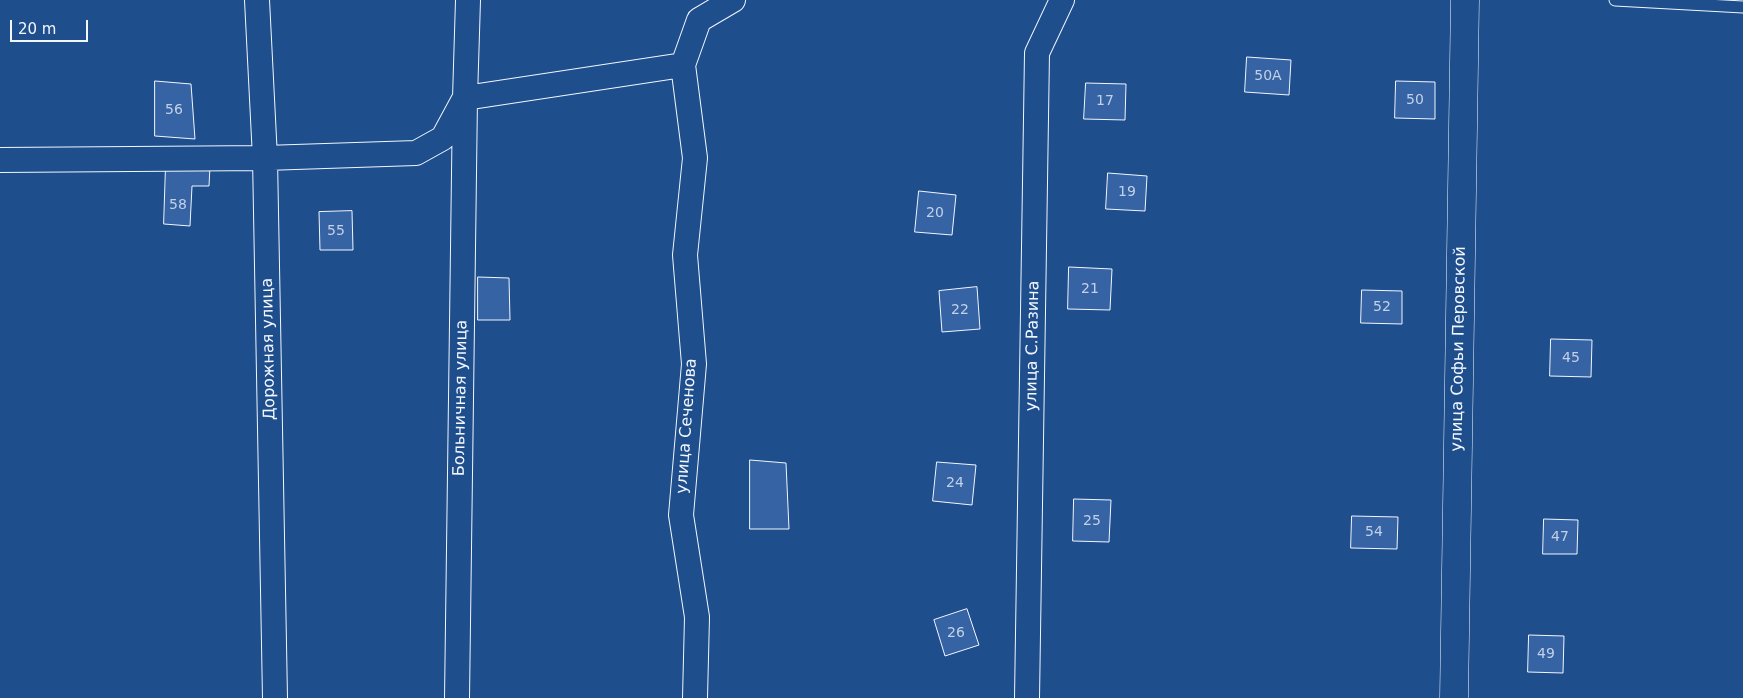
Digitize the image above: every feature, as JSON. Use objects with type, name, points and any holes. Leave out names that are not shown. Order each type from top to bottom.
[{"type":"main road","name":"улица Софьи Перовской","points":[[1454,698],[1465,0]]},
{"type":"street","name":"Дорожная улица","points":[[257,0],[265,158],[275,698]]},
{"type":"street","name":"Больничная улица","points":[[457,698],[468,0]]},
{"type":"street","points":[[0,160],[265,158],[416,153],[443,138],[465,98],[683,65],[699,20],[733,0]]},
{"type":"street","name":"улица С.Разина","points":[[1027,698],[1038,53],[1062,0]]},
{"type":"street","name":"улица Сеченова","points":[[683,65],[695,158],[685,255],[694,364],[681,515],[698,617],[695,698]]},
{"type":"lane","points":[[1615,0],[1743,7]]},
{"type":"building","points":[[1247,57],[1291,60],[1289,95],[1245,92]]},
{"type":"building","points":[[155,81],[191,84],[195,139],[155,136]]},
{"type":"building","points":[[1396,81],[1435,82],[1435,119],[1395,118]]},
{"type":"building","points":[[1086,83],[1126,84],[1125,120],[1084,119]]},
{"type":"building","points":[[166,164],[210,166],[209,186],[192,186],[190,226],[164,224]]},
{"type":"building","points":[[1108,173],[1147,176],[1145,211],[1106,209]]},
{"type":"building","points":[[919,191],[956,195],[952,235],[915,232]]},
{"type":"building","points":[[352,211],[353,250],[320,250],[319,212]]},
{"type":"building","points":[[1069,267],[1112,269],[1110,310],[1068,309]]},
{"type":"building","points":[[478,277],[509,278],[510,320],[478,320]]},
{"type":"building","points":[[977,287],[980,329],[942,332],[939,291]]},
{"type":"building","points":[[1362,290],[1402,291],[1402,324],[1361,323]]},
{"type":"building","points":[[1551,339],[1592,340],[1591,377],[1550,376]]},
{"type":"building","points":[[750,460],[786,463],[789,529],[750,529]]},
{"type":"building","points":[[937,462],[976,465],[972,505],[933,501]]},
{"type":"building","points":[[1074,499],[1111,500],[1109,542],[1073,541]]},
{"type":"building","points":[[1352,516],[1398,517],[1397,549],[1351,548]]},
{"type":"building","points":[[1544,519],[1578,520],[1577,554],[1543,554]]},
{"type":"building","points":[[967,609],[979,645],[945,656],[934,620]]},
{"type":"building","points":[[1529,635],[1564,636],[1563,673],[1528,672]]}]
